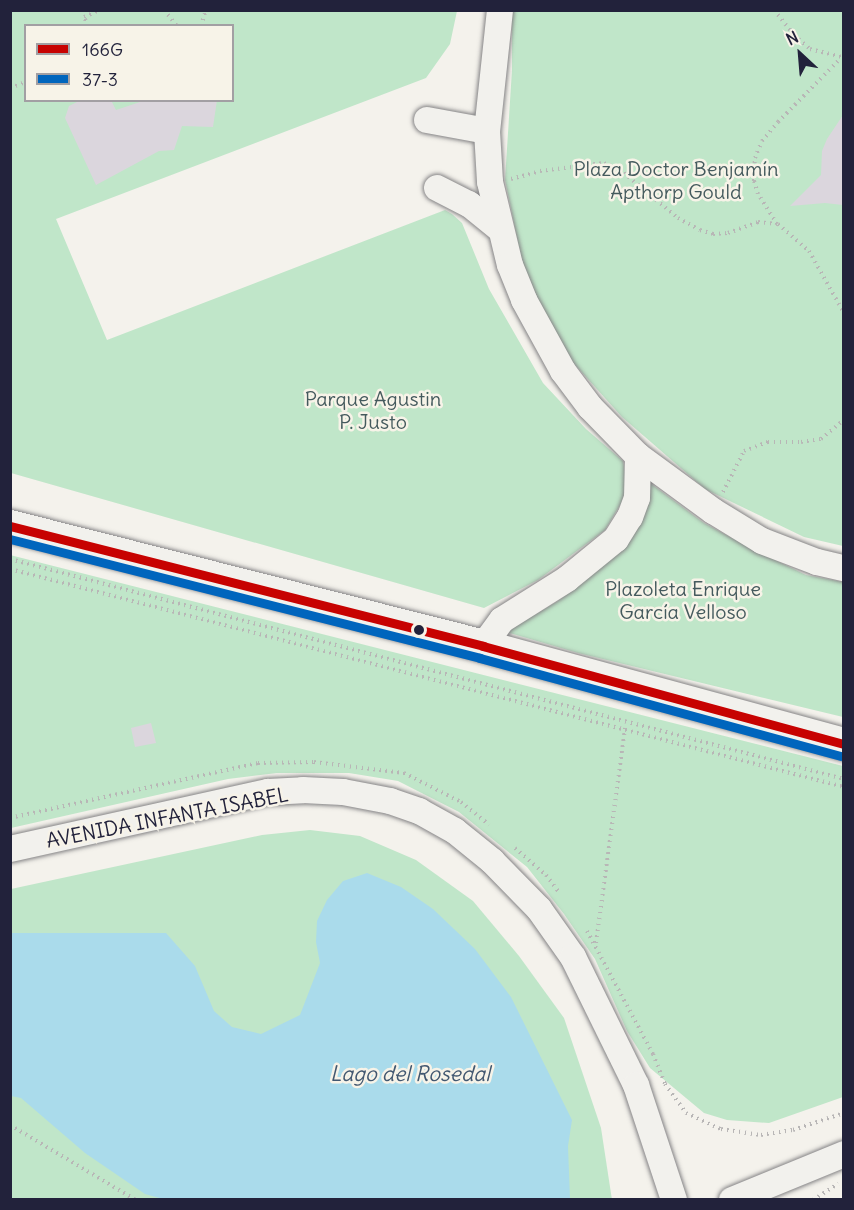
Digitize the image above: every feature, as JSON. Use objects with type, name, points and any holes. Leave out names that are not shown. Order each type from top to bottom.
[{"type":"main road","points":[[10,526],[483,646],[842,744]]},
{"type":"street","points":[[500,10],[487,131],[486,158],[490,182],[500,228],[524,300],[563,371],[590,407],[638,456],[713,511],[762,542],[817,562],[843,568]]},
{"type":"street","points":[[427,120],[487,131]]},
{"type":"street","points":[[437,188],[469,204],[500,228]]},
{"type":"street","points":[[483,646],[502,620],[567,579],[616,539],[630,517],[637,498],[638,456]]},
{"type":"street","name":"AVENIDA INFANTA ISABEL","points":[[10,849],[268,792],[303,790],[343,792],[390,801],[419,811],[456,831],[492,861],[539,909],[573,957],[636,1085],[674,1200]]},
{"type":"street","points":[[732,1200],[843,1154]]},
{"type":"path","points":[[87,24],[84,17],[100,10]]},
{"type":"path","points":[[164,10],[175,24]]},
{"type":"path","points":[[774,10],[794,35],[810,49],[842,58],[762,141],[755,158],[756,187],[766,210],[778,224],[809,250],[843,313]]},
{"type":"path","points":[[490,182],[540,171],[604,163],[619,169],[678,218],[700,230],[713,234],[728,233],[758,222],[778,224]]},
{"type":"path","points":[[713,511],[744,451],[768,442],[822,439],[843,420]]},
{"type":"path","points":[[10,559],[843,779]]},
{"type":"path","points":[[10,569],[625,728],[843,787]]},
{"type":"path","points":[[596,944],[627,722]]},
{"type":"path","points":[[632,1014],[665,1084],[686,1113],[721,1129],[761,1135],[793,1130],[843,1113]]},
{"type":"path","points":[[10,1125],[136,1200]]},
{"type":"path","points":[[813,1200],[843,1180]]},
{"type":"green space","name":"Parque Agustin P. Justo","points":[[10,11],[457,11],[450,44],[426,78],[56,219],[107,340],[445,210],[462,223],[489,289],[543,383],[586,429],[623,461],[626,478],[623,500],[605,530],[538,580],[484,608],[11,473]]},
{"type":"green space","name":"Plaza Doctor Benjamín Apthorp Gould","points":[[512,11],[843,11],[843,546],[804,537],[705,489],[622,417],[569,358],[544,316],[524,271],[505,180],[512,70]]},
{"type":"green space","name":"Plazoleta Enrique García Velloso","points":[[650,483],[704,523],[752,549],[806,575],[843,582],[843,717],[578,653],[506,632],[558,601],[623,550],[644,516]]},
{"type":"green space","points":[[10,555],[843,766],[843,1097],[769,1123],[727,1120],[704,1113],[650,1068],[627,1031],[595,959],[564,914],[527,867],[459,812],[398,781],[349,773],[277,773],[228,779],[11,828]]},
{"type":"green space","name":"Lago del Rosedal","points":[[310,830],[360,836],[416,860],[473,901],[519,956],[564,1018],[601,1128],[612,1200],[11,1200],[11,889],[262,835]]},
{"type":"water","name":"Lago del Rosedal","points":[[367,873],[401,887],[433,909],[475,949],[511,997],[572,1120],[568,1146],[570,1199],[163,1199],[145,1194],[85,1153],[21,1098],[11,1096],[11,933],[166,933],[195,966],[214,1011],[232,1027],[261,1034],[300,1015],[320,963],[316,942],[317,921],[327,900],[343,881]]},
{"type":"building","points":[[77,102],[112,102],[116,110],[140,102],[217,102],[213,127],[182,126],[174,150],[159,151],[96,185],[65,118],[69,106]]},
{"type":"building","points":[[843,115],[843,205],[825,203],[790,206],[821,175],[822,151]]},
{"type":"building","points":[[151,723],[156,743],[135,747],[131,728]]},
{"type":"transit line","name":"166G","points":[[10,526],[483,646],[844,744]]},
{"type":"transit line","name":"37-3","points":[[10,539],[480,658],[841,756]]}]
